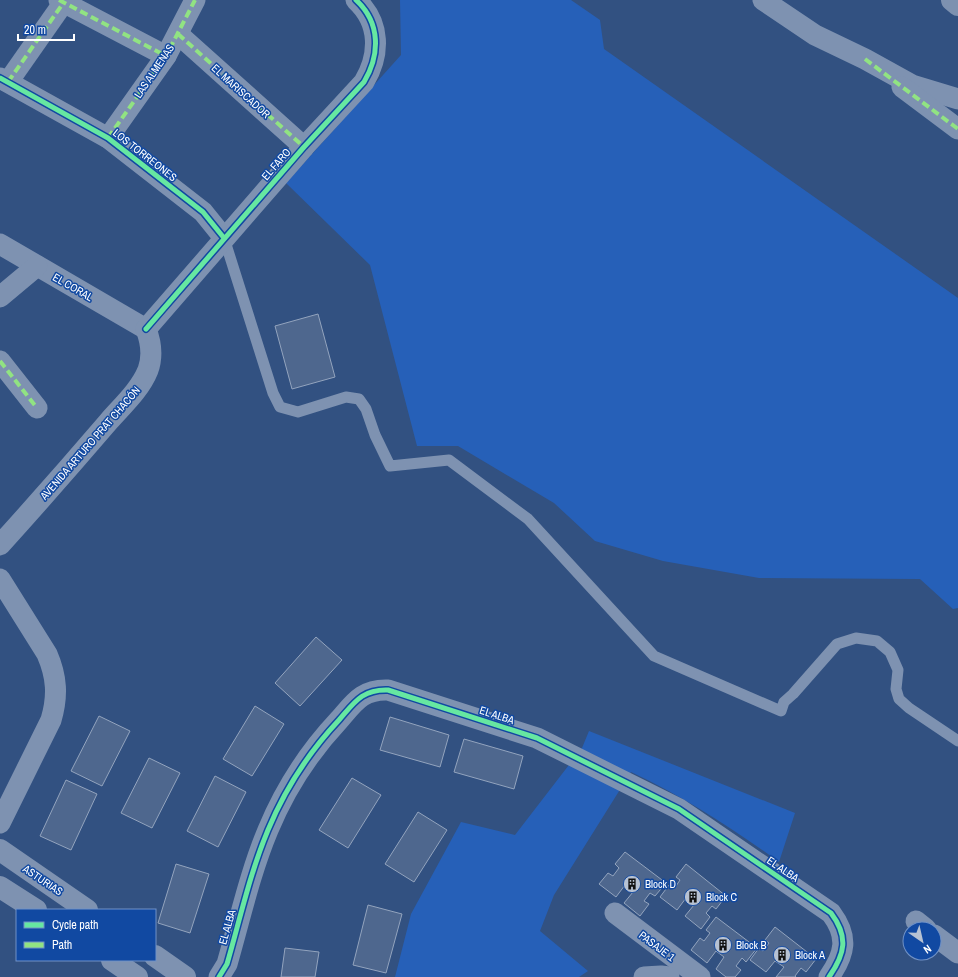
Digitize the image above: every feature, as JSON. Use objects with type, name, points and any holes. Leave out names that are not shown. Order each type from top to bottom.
[{"type":"main road","points":[[952,0],[958,5]]},
{"type":"street","name":"LAS ALMENAS","points":[[108,138],[166,56],[195,0]]},
{"type":"street","name":"EL FARO","points":[[146,329],[304,147],[364,82],[370,72],[374,60],[376,48],[375,36],[367,13],[356,0]]},
{"type":"street","points":[[763,0],[815,35],[865,59],[912,85],[958,99]]},
{"type":"street","points":[[4,80],[62,1],[166,56]]},
{"type":"street","name":"EL MARISCADOR","points":[[178,34],[304,147]]},
{"type":"street","points":[[865,59],[958,129]]},
{"type":"street","name":"LOS TORREONES","points":[[4,80],[108,138],[203,212],[224,238]]},
{"type":"street","name":"EL CORAL","points":[[0,244],[146,329]]},
{"type":"street","points":[[0,297],[37,266]]},
{"type":"street","name":"AVENIDA ARTURO PRAT CHACÓN","points":[[0,545],[90,444],[139,386],[148,369],[150,360],[151,349],[146,329]]},
{"type":"street","points":[[0,361],[37,408]]},
{"type":"street","points":[[0,579],[47,654],[53,666],[56,680],[55,706],[51,720],[0,823]]},
{"type":"street","name":"EL ALBA","points":[[219,977],[227,964],[257,859],[268,829],[282,800],[298,773],[331,728],[361,696],[378,690],[388,690],[537,738],[679,809],[831,913],[841,930],[843,948],[838,963],[829,977]]},
{"type":"street","name":"ASTURIAS","points":[[0,850],[86,909]]},
{"type":"street","points":[[0,887],[34,909]]},
{"type":"street","name":"PASAJE 1","points":[[615,913],[700,977]]},
{"type":"street","points":[[942,941],[958,953]]},
{"type":"street","points":[[156,957],[185,977]]},
{"type":"street","points":[[113,961],[137,977]]},
{"type":"street","points":[[644,977],[669,977]]},
{"type":"lane","points":[[224,238],[273,393],[280,407],[298,412],[346,397],[359,399],[366,409],[375,435],[390,466],[448,460],[528,519],[654,656],[781,711],[784,702],[794,694],[836,644],[856,638],[877,641],[890,652],[898,670],[896,689],[899,699],[909,708],[958,741]]},
{"type":"shaded area","points":[[400,0],[571,0],[600,20],[604,49],[958,298],[958,608],[953,609],[920,579],[759,578],[663,561],[595,541],[554,503],[458,446],[417,446],[370,265],[286,183],[401,55]]},
{"type":"shaded area","points":[[589,731],[795,813],[779,862],[744,837],[707,814],[670,792],[631,772],[554,895],[540,931],[588,971],[579,977],[395,977],[411,914],[461,822],[515,835],[582,748]]},
{"type":"building","points":[[318,314],[335,377],[292,389],[275,326]]},
{"type":"building","points":[[316,637],[342,660],[300,706],[275,683]]},
{"type":"building","points":[[255,706],[284,724],[252,776],[223,759]]},
{"type":"building","points":[[99,716],[130,731],[102,786],[71,771]]},
{"type":"building","points":[[390,717],[449,735],[440,767],[380,750]]},
{"type":"building","points":[[464,739],[523,756],[514,789],[454,772]]},
{"type":"building","points":[[149,758],[180,773],[152,828],[121,813]]},
{"type":"building","points":[[215,776],[246,792],[218,847],[187,831]]},
{"type":"building","points":[[352,778],[381,795],[348,848],[319,830]]},
{"type":"building","points":[[66,780],[97,794],[71,850],[40,836]]},
{"type":"building","points":[[418,812],[447,830],[414,882],[385,864]]},
{"type":"building","name":"Block D","points":[[625,852],[666,883],[655,896],[650,893],[644,901],[649,904],[640,916],[624,903],[633,892],[625,885],[616,897],[599,884],[608,873],[613,876],[619,868],[615,864]]},
{"type":"building","points":[[176,864],[209,874],[190,933],[158,923]]},
{"type":"building","name":"Block C","points":[[686,864],[726,896],[716,909],[712,906],[706,913],[710,917],[701,929],[685,916],[694,905],[686,898],[677,910],[660,897],[669,885],[674,889],[680,880],[676,877]]},
{"type":"building","points":[[368,905],[402,914],[386,973],[353,965]]},
{"type":"building","name":"Block B","points":[[716,917],[757,948],[746,962],[742,958],[736,966],[741,970],[735,977],[726,977],[716,969],[724,957],[716,951],[707,963],[691,950],[700,938],[704,941],[710,933],[706,930]]},
{"type":"building","name":"Block A","points":[[775,927],[816,959],[806,972],[801,968],[795,976],[796,977],[776,977],[784,967],[775,961],[766,972],[750,960],[759,948],[763,951],[769,943],[765,940]]},
{"type":"building","points":[[285,948],[319,952],[315,977],[281,977]]},
{"type":"marked path","points":[[59,0],[166,56]]},
{"type":"marked path","points":[[108,138],[166,56],[195,0]]},
{"type":"marked path","points":[[8,82],[64,2]]},
{"type":"marked path","points":[[178,34],[304,147]]},
{"type":"marked path","points":[[865,59],[958,129]]},
{"type":"marked path","points":[[0,361],[37,408]]},
{"type":"cycle path","points":[[146,329],[304,147],[364,82],[373,61],[375,50],[374,29],[364,9],[356,0]]},
{"type":"cycle path","points":[[0,78],[108,138],[203,212],[224,238]]},
{"type":"cycle path","points":[[219,977],[227,964],[262,846],[282,800],[308,758],[328,732],[359,698],[379,690],[388,690],[537,738],[679,809],[831,913],[841,930],[843,945],[839,961],[829,977]]},
{"type":"place","name":"Block D","points":[[632,884]]},
{"type":"place","name":"Block C","points":[[693,897]]},
{"type":"place","name":"Block B","points":[[723,945]]},
{"type":"place","name":"Block A","points":[[782,955]]}]
